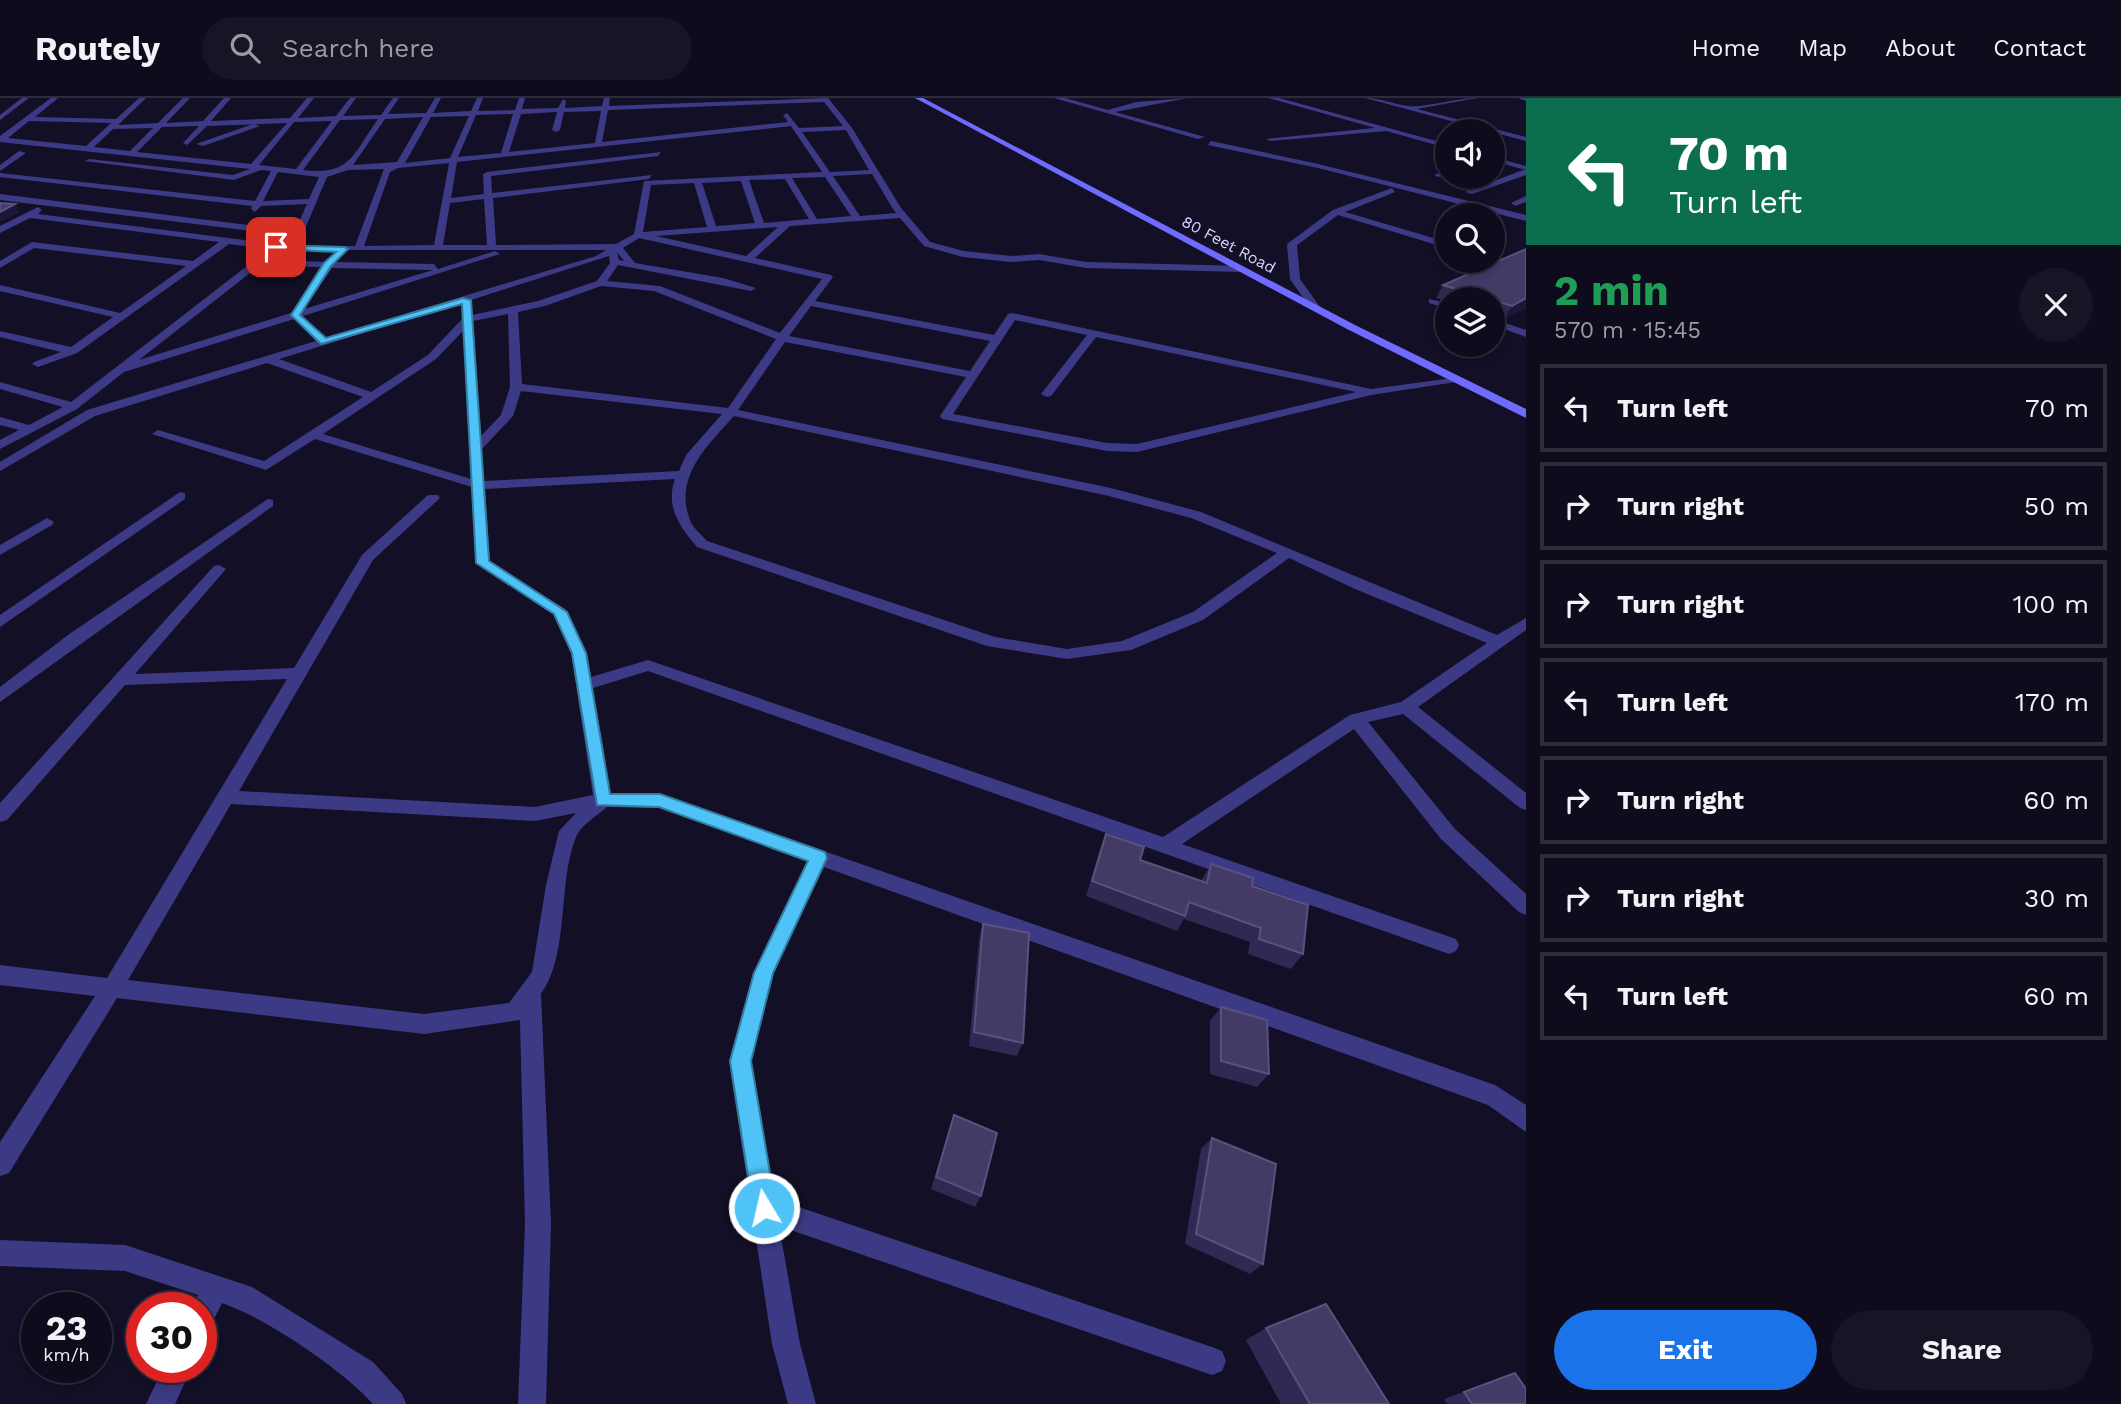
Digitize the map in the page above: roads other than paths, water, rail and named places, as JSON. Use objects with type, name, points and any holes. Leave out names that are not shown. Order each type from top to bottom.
[{"type":"main road","name":"80 Feet Road","points":[[918,98],[1315,307],[1526,414]]},
{"type":"street","points":[[0,118],[26,98]]},
{"type":"street","points":[[0,139],[55,98]]},
{"type":"street","points":[[87,149],[143,98]]},
{"type":"street","points":[[132,153],[187,98]]},
{"type":"street","points":[[187,142],[228,98]]},
{"type":"street","points":[[75,159],[234,178],[257,167],[311,98]]},
{"type":"street","points":[[298,172],[354,98]]},
{"type":"street","points":[[347,168],[396,98]]},
{"type":"street","points":[[358,249],[386,171],[400,164],[438,98]]},
{"type":"street","points":[[438,249],[453,160],[480,98]]},
{"type":"street","points":[[504,155],[522,98]]},
{"type":"street","points":[[556,130],[564,98]]},
{"type":"street","points":[[598,145],[607,98]]},
{"type":"street","points":[[645,107],[646,98]]},
{"type":"street","points":[[1057,98],[1201,137]]},
{"type":"street","points":[[1109,111],[1136,104],[1185,98]]},
{"type":"street","points":[[1271,98],[1435,143]]},
{"type":"street","points":[[1368,98],[1526,139]]},
{"type":"street","points":[[1406,108],[1474,98]]},
{"type":"street","points":[[775,99],[856,218]]},
{"type":"street","points":[[111,127],[645,107],[680,101],[825,99],[848,128],[873,172],[903,215],[927,244],[963,254],[1011,258],[1039,257],[1086,265],[1242,269]]},
{"type":"street","points":[[729,100],[735,112]]},
{"type":"street","points":[[27,120],[118,121]]},
{"type":"street","points":[[740,120],[744,129]]},
{"type":"street","points":[[200,144],[269,121]]},
{"type":"street","points":[[0,139],[324,175],[347,168],[395,166],[744,129],[848,128]]},
{"type":"street","points":[[1270,139],[1384,129]]},
{"type":"street","points":[[221,148],[229,136]]},
{"type":"street","points":[[638,235],[648,180],[664,138]]},
{"type":"street","points":[[1211,143],[1318,166],[1526,218]]},
{"type":"street","points":[[562,149],[573,167]]},
{"type":"street","points":[[11,152],[35,155]]},
{"type":"street","points":[[0,169],[22,153]]},
{"type":"street","points":[[492,248],[487,174],[573,167],[658,154]]},
{"type":"street","points":[[203,161],[212,155]]},
{"type":"street","points":[[1505,163],[1526,170]]},
{"type":"street","points":[[241,228],[259,204],[276,169]]},
{"type":"street","points":[[1492,197],[1469,192],[1526,170]]},
{"type":"street","points":[[444,201],[648,180],[697,181],[873,172]]},
{"type":"street","points":[[0,175],[259,204],[312,201]]},
{"type":"street","points":[[292,249],[324,175]]},
{"type":"street","points":[[787,176],[814,221]]},
{"type":"street","points":[[744,178],[760,226]]},
{"type":"street","points":[[697,181],[712,229]]},
{"type":"street","points":[[1315,307],[1295,279],[1292,244],[1312,225],[1335,212],[1392,190]]},
{"type":"street","points":[[0,197],[298,234]]},
{"type":"street","points":[[1514,203],[1526,199]]},
{"type":"street","points":[[1503,200],[1526,206]]},
{"type":"street","points":[[0,230],[51,203]]},
{"type":"street","points":[[1335,212],[1435,241]]},
{"type":"street","points":[[29,215],[292,249],[519,248],[615,254],[631,264],[751,288]]},
{"type":"street","points":[[600,283],[615,254],[638,235],[903,215]]},
{"type":"street","points":[[748,259],[788,223]]},
{"type":"street","points":[[638,235],[828,277],[731,412],[690,458],[678,491],[682,522],[702,544],[993,642],[1067,654],[1125,646],[1198,616],[1288,552]]},
{"type":"street","points":[[38,364],[73,351],[226,242]]},
{"type":"street","points":[[0,265],[32,245],[193,264]]},
{"type":"street","points":[[0,445],[73,406],[276,247]]},
{"type":"street","points":[[121,369],[519,248]]},
{"type":"street","points":[[0,249],[22,251]]},
{"type":"street","points":[[295,315],[327,265],[344,249]]},
{"type":"street","points":[[0,467],[91,413],[599,258],[615,254],[631,264]]},
{"type":"street","points":[[257,263],[452,267]]},
{"type":"street","points":[[158,434],[266,466],[432,357],[468,319],[541,304],[600,283],[656,288],[746,326],[782,338],[973,375]]},
{"type":"street","points":[[0,288],[121,316]]},
{"type":"street","points":[[466,300],[483,563],[560,612],[579,653],[603,800]]},
{"type":"street","points":[[808,303],[997,339]]},
{"type":"street","points":[[476,448],[508,416],[516,387],[513,309]]},
{"type":"street","points":[[295,315],[324,342]]},
{"type":"street","points":[[1371,391],[1012,316],[947,416],[1107,447],[1137,448],[1371,391],[1456,379]]},
{"type":"street","points":[[1505,326],[1526,334]]},
{"type":"street","points":[[0,334],[73,351]]},
{"type":"street","points":[[1047,394],[1093,334]]},
{"type":"street","points":[[267,359],[372,396]]},
{"type":"street","points":[[0,385],[73,406]]},
{"type":"street","points":[[516,387],[731,412],[1111,492],[1196,515],[1499,642]]},
{"type":"street","points":[[0,421],[30,429]]},
{"type":"street","points":[[314,435],[478,485],[684,475]]},
{"type":"street","points":[[0,622],[180,496]]},
{"type":"street","points":[[0,1164],[112,988],[367,558],[433,498]]},
{"type":"street","points":[[0,696],[74,639],[268,503]]},
{"type":"street","points":[[0,551],[47,522]]},
{"type":"street","points":[[0,815],[219,569]]},
{"type":"street","points":[[1164,846],[1356,719],[1406,707],[1526,623]]},
{"type":"street","points":[[584,685],[648,665],[1449,945]]},
{"type":"street","points":[[120,680],[299,673]]},
{"type":"street","points":[[1406,707],[1526,803]]},
{"type":"street","points":[[1356,719],[1448,834],[1526,906]]},
{"type":"street","points":[[225,797],[535,814],[603,800],[660,801],[1495,1096],[1526,1120]]},
{"type":"street","points":[[0,975],[424,1024],[515,1012],[542,975],[556,885],[568,831],[603,800]]},
{"type":"street","points":[[802,1404],[786,1344],[740,1061],[764,973],[819,858]]},
{"type":"street","points":[[530,992],[538,1224],[531,1404]]},
{"type":"street","points":[[764,1208],[1212,1361]]},
{"type":"street","points":[[0,1253],[125,1258],[251,1300],[363,1372],[392,1404]]},
{"type":"street","points":[[214,1292],[216,1288]]},
{"type":"street","points":[[160,1404],[170,1383]]}]
